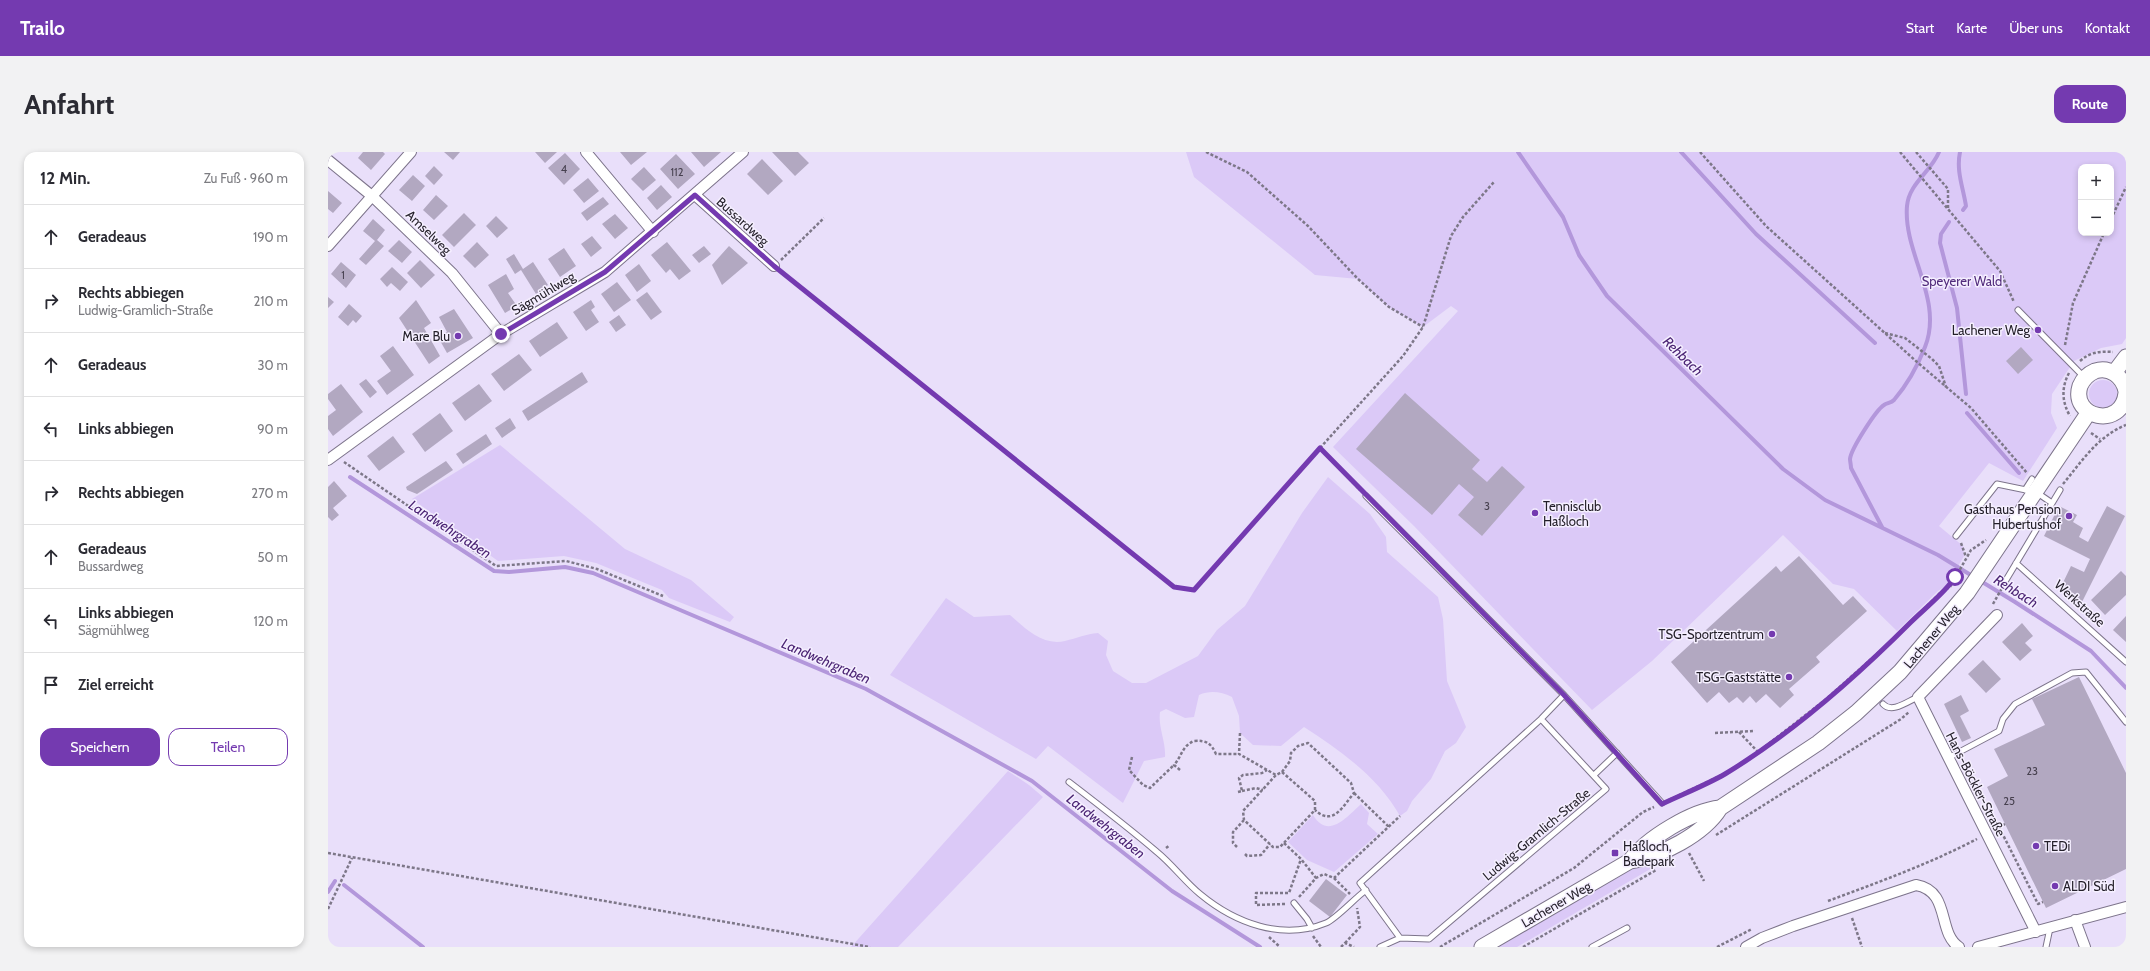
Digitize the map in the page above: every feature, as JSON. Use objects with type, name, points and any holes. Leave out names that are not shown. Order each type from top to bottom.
[{"type":"main road","points":[[2114,373],[2126,357]]},
{"type":"main road","points":[[2099,370],[2114,373],[2125,384],[2126,392],[2122,407],[2110,416],[2103,416],[2089,412],[2084,407],[2079,396],[2080,389],[2085,378],[2099,370]]},
{"type":"main road","name":"Lachener Weg","points":[[1482,947],[1630,861],[1637,851],[1674,825],[1708,809],[1720,808],[1812,747],[1856,713],[1900,672],[1967,593],[1986,566],[2031,487],[2089,412]]},
{"type":"street","points":[[328,246],[410,152]]},
{"type":"street","points":[[586,152],[653,232]]},
{"type":"street","name":"Sägmühlweg","points":[[331,457],[501,334],[605,272],[653,232],[743,152]]},
{"type":"street","name":"Amselweg","points":[[328,160],[372,196],[452,273],[501,334]]},
{"type":"street","name":"Bussardweg","points":[[695,195],[774,266]]},
{"type":"street","points":[[1918,697],[1993,612]]},
{"type":"street","name":"Hans-Böckler-Straße","points":[[1918,697],[2036,932]]},
{"type":"street","points":[[1746,947],[1776,932],[1916,884],[1923,886],[1936,896],[1951,939],[1959,947]]},
{"type":"street","points":[[1978,947],[2075,920],[2126,908]]},
{"type":"street","points":[[2075,920],[2084,947]]},
{"type":"lane","points":[[2018,310],[2085,378]]},
{"type":"lane","points":[[1956,536],[1997,484],[2031,487],[2052,503]]},
{"type":"lane","points":[[2006,580],[2060,490]]},
{"type":"lane","points":[[1366,496],[1564,695],[1662,804]]},
{"type":"lane","name":"Werkstraße","points":[[2016,562],[2126,662]]},
{"type":"lane","points":[[1948,758],[1999,731],[2003,718],[2015,704],[2072,673],[2086,672],[2126,722]]},
{"type":"lane","points":[[1400,938],[1360,883],[1541,719],[1564,695]]},
{"type":"lane","points":[[1883,704],[1886,708],[1892,709],[1918,697]]},
{"type":"lane","name":"Ludwig-Gramlich-Straße","points":[[1380,947],[1400,938],[1429,939],[1606,789],[1541,719]]},
{"type":"lane","points":[[1594,775],[1617,753]]},
{"type":"lane","points":[[1069,782],[1158,853],[1200,894],[1228,914],[1256,926],[1291,930],[1310,929],[1328,923],[1366,890]]},
{"type":"lane","points":[[1294,903],[1310,929]]},
{"type":"lane","points":[[1592,947],[1627,928]]},
{"type":"lane","points":[[2046,947],[2050,928]]},
{"type":"path","points":[[1206,152],[1247,172],[1308,226],[1358,279],[1389,307],[1422,327]]},
{"type":"path","points":[[1700,152],[1766,226],[1884,333],[1971,408],[2031,487]]},
{"type":"path","points":[[1900,152],[2000,271],[2018,310]]},
{"type":"path","points":[[1916,152],[1948,189],[1948,208]]},
{"type":"path","points":[[824,218],[774,266],[1174,587],[1194,590],[1403,356],[1422,327],[1451,236],[1463,217],[1494,182]]},
{"type":"path","points":[[2114,213],[2126,187]]},
{"type":"path","points":[[2062,355],[2072,303],[2103,236]]},
{"type":"path","points":[[1884,333],[1905,338],[1932,359],[1940,366],[1946,387]]},
{"type":"path","points":[[2060,490],[2100,440],[2115,429],[2126,425]]},
{"type":"path","points":[[1320,448],[1366,496]]},
{"type":"path","points":[[331,457],[354,470],[496,566],[566,561],[597,568],[664,596]]},
{"type":"path","points":[[1440,947],[1574,868],[1643,812],[1724,774],[1758,752],[1826,700],[1896,636],[1940,593],[1950,587],[1966,558],[1963,546],[1956,536]]},
{"type":"path","points":[[1993,612],[2006,580]]},
{"type":"path","points":[[1714,836],[1902,719],[1912,709],[1918,697]]},
{"type":"path","points":[[1715,732],[1755,731]]},
{"type":"path","points":[[1739,732],[1758,752]]},
{"type":"path","points":[[1239,754],[1240,733]]},
{"type":"path","points":[[1132,757],[1130,763],[1132,774],[1142,785],[1150,788],[1174,765],[1183,749],[1194,741],[1207,742],[1212,746],[1216,754],[1223,756],[1239,754],[1276,775]]},
{"type":"path","points":[[1282,772],[1315,801],[1315,810],[1280,847],[1273,847],[1244,820],[1243,811],[1276,775],[1282,772],[1290,761],[1291,753],[1298,746],[1308,743],[1351,784],[1354,793],[1389,827]]},
{"type":"path","points":[[1174,765],[1180,770]]},
{"type":"path","points":[[1262,790],[1256,788],[1240,791],[1240,778],[1243,775],[1262,774],[1267,770]]},
{"type":"path","points":[[1315,810],[1323,816],[1332,816],[1336,814],[1354,793]]},
{"type":"path","points":[[1334,878],[1400,816]]},
{"type":"path","points":[[1238,847],[1233,843],[1233,832],[1244,820]]},
{"type":"path","points":[[1827,901],[1888,879],[1947,855],[2005,824]]},
{"type":"path","points":[[1999,827],[2038,904],[2043,902]]},
{"type":"path","points":[[1284,843],[1301,859],[1316,878]]},
{"type":"path","points":[[1245,854],[1247,856],[1261,855],[1270,844]]},
{"type":"path","points":[[1681,855],[1695,847]]},
{"type":"path","points":[[328,854],[870,947]]},
{"type":"path","points":[[328,909],[352,858]]},
{"type":"path","points":[[1301,859],[1289,893],[1256,893],[1256,905],[1294,903],[1316,878],[1324,874],[1334,878],[1355,898],[1360,927],[1341,947]]},
{"type":"path","points":[[1523,947],[1660,867]]},
{"type":"path","points":[[1843,895],[1862,947]]},
{"type":"path","points":[[1717,947],[1759,926]]},
{"type":"path","points":[[1310,929],[1321,947]]},
{"type":"path","points":[[1345,943],[1354,947]]},
{"type":"green space","name":"Speyerer Wald","points":[[1186,152],[2126,152],[2126,338],[2122,344],[2101,348],[2074,361],[2052,394],[2051,413],[2057,428],[2023,481],[1989,463],[1939,526],[1963,546],[1964,556],[1948,584],[1938,591],[1897,631],[1854,589],[1833,584],[1783,535],[1652,661],[1592,710],[1414,526],[1333,447],[1458,311],[1451,306],[1423,327],[1389,307],[1358,279],[1315,275],[1194,177]]},
{"type":"green space","points":[[2103,380],[2113,384],[2117,394],[2113,404],[2103,408],[2093,404],[2089,394],[2093,384]]},
{"type":"green space","points":[[500,445],[625,549],[691,580],[734,617],[730,622],[669,598],[662,590],[596,563],[564,556],[498,561],[412,499]]},
{"type":"green space","points":[[1328,477],[1370,514],[1386,537],[1387,552],[1438,597],[1443,619],[1447,681],[1466,727],[1456,743],[1445,751],[1431,779],[1412,801],[1407,811],[1400,816],[1381,789],[1370,777],[1345,755],[1304,727],[1281,746],[1253,745],[1240,733],[1239,716],[1232,697],[1224,694],[1212,692],[1199,695],[1194,717],[1185,718],[1166,709],[1160,712],[1160,724],[1165,757],[1144,761],[1123,803],[1048,746],[1036,759],[890,675],[946,598],[974,617],[1010,615],[1028,631],[1042,639],[1049,641],[1065,641],[1098,633],[1108,641],[1106,655],[1113,671],[1132,683],[1146,683],[1198,656],[1217,630],[1245,606],[1302,513]]},
{"type":"green space","points":[[1008,771],[1029,785],[1043,797],[898,947],[851,947]]},
{"type":"green space","points":[[1361,804],[1369,813],[1367,824],[1378,834],[1334,872],[1307,860],[1288,842],[1313,815],[1325,826],[1331,826],[1344,820]]},
{"type":"green space","points":[[1681,851],[1517,947],[1498,947],[1648,860]]},
{"type":"building","points":[[363,152],[383,152],[385,154],[371,170],[358,158]]},
{"type":"building","points":[[444,152],[460,152],[453,160]]},
{"type":"building","points":[[535,152],[557,152],[545,163]]},
{"type":"building","points":[[620,152],[647,152],[631,165]]},
{"type":"building","points":[[691,152],[721,152],[704,167]]},
{"type":"building","points":[[772,152],[798,152],[809,163],[795,176]]},
{"type":"building","points":[[565,153],[580,169],[564,185],[548,168]]},
{"type":"building","points":[[676,154],[695,174],[678,189],[660,169]]},
{"type":"building","points":[[762,159],[783,181],[768,195],[747,174]]},
{"type":"building","points":[[434,166],[443,175],[434,185],[425,176]]},
{"type":"building","points":[[644,167],[656,180],[643,191],[631,179]]},
{"type":"building","points":[[413,175],[425,186],[412,201],[399,190]]},
{"type":"building","points":[[588,178],[599,191],[584,203],[573,190]]},
{"type":"building","points":[[661,185],[672,197],[657,210],[647,198]]},
{"type":"building","points":[[328,191],[342,203],[333,213],[328,209]]},
{"type":"building","points":[[436,195],[448,206],[434,220],[423,210]]},
{"type":"building","points":[[603,197],[609,204],[587,221],[581,213]]},
{"type":"building","points":[[464,213],[476,225],[454,247],[442,235]]},
{"type":"building","points":[[615,214],[628,228],[615,239],[602,224]]},
{"type":"building","points":[[496,216],[508,228],[497,238],[486,226]]},
{"type":"building","points":[[373,219],[385,230],[377,240],[384,246],[366,265],[359,259],[375,241],[363,231]]},
{"type":"building","points":[[592,236],[602,248],[591,257],[581,244]]},
{"type":"building","points":[[399,240],[412,252],[402,263],[388,251]]},
{"type":"building","points":[[477,242],[489,255],[475,268],[463,256]]},
{"type":"building","points":[[667,242],[691,271],[679,280],[670,269],[666,273],[651,255]]},
{"type":"building","points":[[704,246],[711,254],[699,263],[692,255]]},
{"type":"building","points":[[729,246],[748,263],[722,285],[712,265]]},
{"type":"building","points":[[564,248],[576,266],[560,277],[548,259]]},
{"type":"building","points":[[514,254],[523,269],[533,262],[548,285],[536,294],[521,270],[515,274],[506,259]]},
{"type":"building","points":[[420,260],[435,275],[421,288],[407,273]]},
{"type":"building","points":[[341,262],[356,275],[346,288],[331,274]]},
{"type":"building","points":[[639,264],[651,281],[637,292],[625,275]]},
{"type":"building","points":[[392,267],[408,282],[400,291],[391,283],[387,287],[380,279]]},
{"type":"building","points":[[506,274],[514,289],[508,293],[517,306],[505,313],[488,285]]},
{"type":"building","points":[[617,282],[631,300],[614,312],[601,294]]},
{"type":"building","points":[[647,292],[662,312],[651,320],[636,300]]},
{"type":"building","points":[[328,297],[334,302],[328,308]]},
{"type":"building","points":[[416,300],[431,323],[424,328],[440,356],[429,364],[399,318]]},
{"type":"building","points":[[591,300],[595,307],[591,310],[599,322],[586,331],[573,312]]},
{"type":"building","points":[[349,304],[362,316],[356,323],[353,320],[348,326],[338,317]]},
{"type":"building","points":[[454,309],[473,338],[447,353],[438,337],[447,332],[439,317]]},
{"type":"building","points":[[619,315],[626,325],[616,332],[609,322]]},
{"type":"building","points":[[557,322],[568,338],[540,357],[529,341]]},
{"type":"building","points":[[393,346],[414,375],[387,395],[377,381],[391,371],[380,356]]},
{"type":"building","points":[[2021,347],[2033,360],[2018,374],[2006,361]]},
{"type":"building","points":[[519,354],[532,370],[504,391],[491,374]]},
{"type":"building","points":[[582,372],[588,382],[528,421],[522,411]]},
{"type":"building","points":[[366,379],[377,392],[370,398],[359,384]]},
{"type":"building","points":[[341,384],[363,412],[333,436],[328,429],[328,416],[336,410],[328,399],[328,394]]},
{"type":"building","points":[[479,384],[492,401],[465,421],[452,403]]},
{"type":"building","points":[[1405,393],[1480,460],[1472,469],[1487,482],[1502,466],[1525,487],[1482,536],[1458,515],[1474,497],[1459,484],[1432,515],[1356,449]]},
{"type":"building","points":[[440,413],[453,431],[425,452],[412,434]]},
{"type":"building","points":[[510,418],[516,428],[502,438],[495,428]]},
{"type":"building","points":[[486,434],[492,444],[463,464],[456,454]]},
{"type":"building","points":[[393,436],[405,452],[379,471],[367,456]]},
{"type":"building","points":[[446,461],[453,470],[417,494],[407,490],[406,487]]},
{"type":"building","points":[[334,481],[347,496],[333,508],[339,515],[332,521],[328,517],[328,487]]},
{"type":"building","points":[[2059,506],[2077,515],[2073,522],[2083,528],[2079,537],[2088,542],[2107,506],[2125,516],[2082,602],[2059,591],[2071,566],[2084,572],[2090,559],[2044,536]]},
{"type":"building","name":"TSG-Sportzentrum","points":[[1799,556],[1843,605],[1853,596],[1867,611],[1816,657],[1820,662],[1789,689],[1794,695],[1780,708],[1766,694],[1756,703],[1750,696],[1743,703],[1737,697],[1729,703],[1719,692],[1707,703],[1671,662],[1776,566],[1781,572]]},
{"type":"building","points":[[2121,571],[2126,576],[2126,595],[2105,615],[2091,600]]},
{"type":"building","points":[[2126,616],[2126,642],[2113,630]]},
{"type":"building","points":[[2022,623],[2033,636],[2025,643],[2032,650],[2020,661],[2002,642]]},
{"type":"building","points":[[1983,660],[2001,679],[1986,693],[1968,674]]},
{"type":"building","points":[[2079,677],[2126,773],[2126,869],[2046,908],[1987,787],[2008,776],[1994,749],[2045,725],[2032,699]]},
{"type":"building","points":[[1961,695],[1969,711],[1960,716],[1971,738],[1962,742],[1944,704]]},
{"type":"building","points":[[1326,879],[1347,895],[1330,917],[1309,901]]},
{"type":"waterway","name":"Rehbach","points":[[1518,152],[1563,217],[1579,255],[1607,296],[1783,469],[1825,500],[1938,555],[2015,602],[2091,651],[2126,688]]},
{"type":"waterway","points":[[1681,152],[1756,234],[1875,343]]},
{"type":"waterway","name":"Rehbach","points":[[1882,527],[1851,468],[1850,459],[1859,439],[1875,414],[1884,405],[1892,402],[1903,388],[1925,347],[1930,329],[1930,312],[1927,294],[1907,224],[1907,206],[1916,184],[1931,166],[1939,152]]},
{"type":"waterway","points":[[1960,152],[1959,172],[1966,206],[1963,210]]},
{"type":"waterway","points":[[1949,222],[1941,234],[1940,243],[1957,308],[1966,394]]},
{"type":"waterway","points":[[1967,413],[2019,473]]},
{"type":"waterway","name":"Landwehrgraben","points":[[350,477],[494,571],[509,572],[565,567],[593,573],[866,689],[1032,781],[1172,891],[1260,947]]},
{"type":"waterway","points":[[328,892],[335,881]]},
{"type":"waterway","points":[[344,885],[423,947]]},
{"type":"place","name":"Lachener Weg","points":[[2038,330]]},
{"type":"place","name":"Mare Blu","points":[[458,336]]},
{"type":"place","name":"Tennisclub Haßloch","points":[[1535,513]]},
{"type":"place","name":"Gasthaus Pension Hubertushof","points":[[2069,516]]},
{"type":"place","name":"TSG-Sportzentrum","points":[[1772,634]]},
{"type":"place","name":"TSG-Gaststätte","points":[[1789,677]]},
{"type":"place","name":"TEDi","points":[[2036,846]]},
{"type":"place","name":"Haßloch, Badepark","points":[[1615,853]]},
{"type":"place","name":"ALDI Süd","points":[[2055,886]]},
{"type":"route","points":[[501,334],[605,272],[695,195],[774,266],[1174,587],[1194,590],[1320,448],[1564,695],[1662,804],[1724,774],[1758,752],[1826,700],[1896,636],[1940,593],[1950,587],[1955,577]]}]
